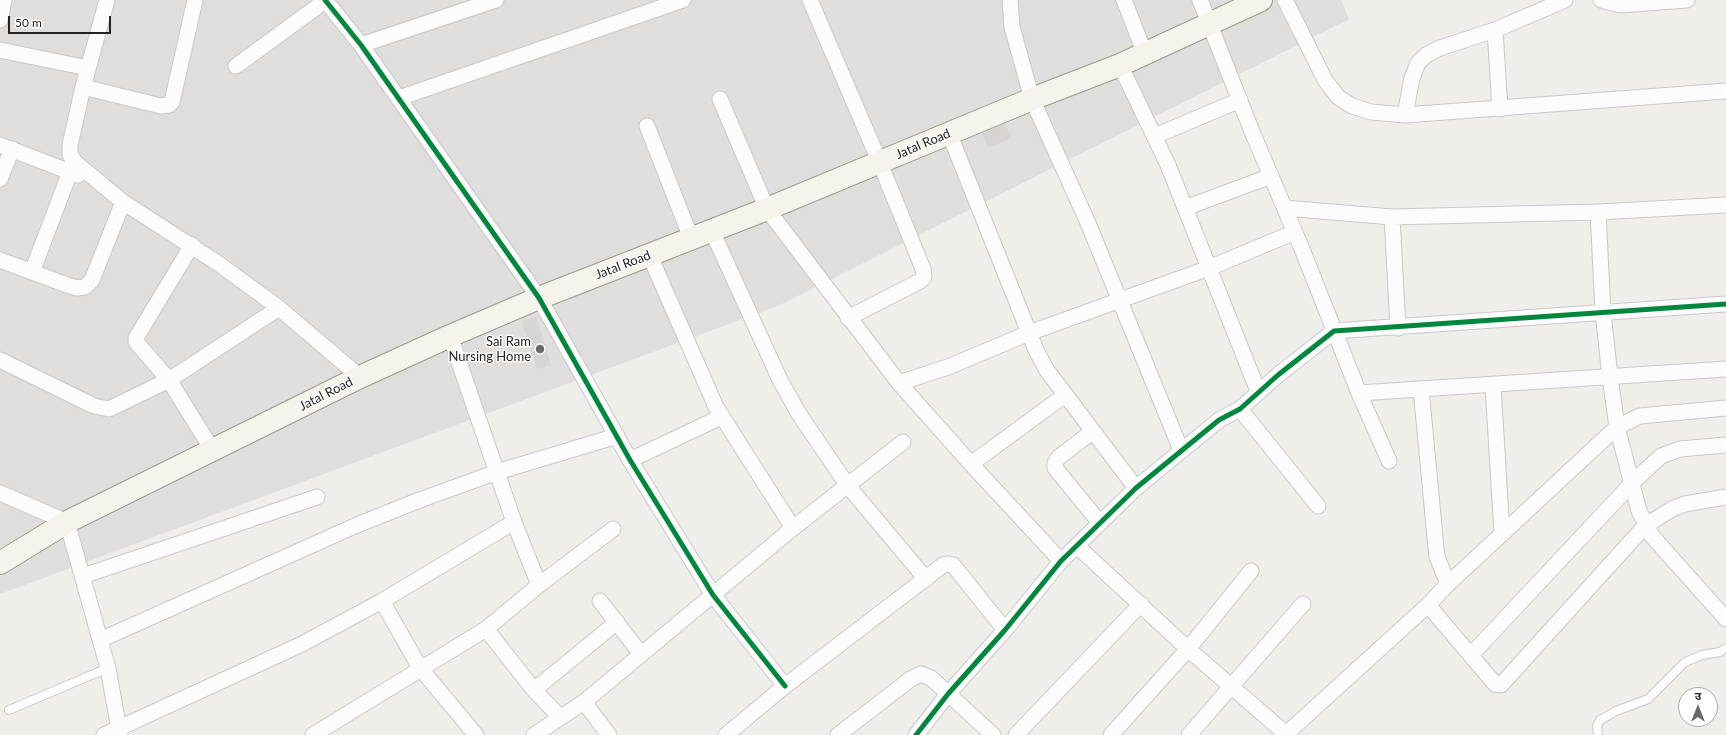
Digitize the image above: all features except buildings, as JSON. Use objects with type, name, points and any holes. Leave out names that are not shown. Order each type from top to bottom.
[{"type":"main road","name":"Jatal Road","points":[[0,563],[67,522],[360,377],[450,336],[539,298],[649,254],[767,210],[949,133],[1120,65],[1208,23],[1261,0]]},
{"type":"street","points":[[0,20],[4,0]]},
{"type":"street","points":[[107,0],[88,68],[70,145],[70,154],[76,163],[123,202],[192,244],[279,308],[360,377]]},
{"type":"street","points":[[84,87],[161,106],[169,105],[172,102],[195,0]]},
{"type":"street","points":[[236,66],[325,0],[361,45],[539,298],[630,460],[713,595],[785,686]]},
{"type":"street","points":[[361,45],[496,0]]},
{"type":"street","points":[[399,98],[683,0]]},
{"type":"street","points":[[810,0],[880,163],[923,270],[924,277],[913,285],[848,318]]},
{"type":"street","points":[[1010,0],[1013,32],[1032,99],[1088,223],[1181,450]]},
{"type":"street","points":[[1124,0],[1145,54]]},
{"type":"street","points":[[1200,0],[1208,23],[1295,232],[1359,393],[1389,461]]},
{"type":"street","points":[[1285,0],[1326,80],[1338,97],[1352,106],[1371,112],[1405,115],[1726,91]]},
{"type":"street","points":[[1405,115],[1412,78],[1418,63],[1426,55],[1440,48],[1495,30],[1565,0]]},
{"type":"street","points":[[1601,0],[1620,5],[1687,0]]},
{"type":"street","points":[[1495,30],[1500,108]]},
{"type":"street","points":[[0,50],[88,68]]},
{"type":"street","points":[[1120,65],[1155,136],[1258,392]]},
{"type":"street","points":[[720,99],[767,210],[899,383],[971,464],[1061,561]]},
{"type":"street","points":[[1155,136],[1240,100]]},
{"type":"street","points":[[647,126],[691,238]]},
{"type":"street","points":[[949,133],[1029,333],[1046,369],[1136,488]]},
{"type":"street","points":[[0,180],[6,147],[98,182]]},
{"type":"street","points":[[32,272],[70,172]]},
{"type":"street","points":[[1185,208],[1271,176]]},
{"type":"street","points":[[0,260],[77,288],[85,287],[92,280],[123,202]]},
{"type":"street","points":[[1285,208],[1392,217],[1598,212],[1726,205]]},
{"type":"street","points":[[1598,212],[1603,312],[1617,427],[1640,511],[1652,536],[1726,619]]},
{"type":"street","points":[[1392,217],[1398,328]]},
{"type":"street","points":[[712,230],[780,380],[799,414],[848,486],[926,579]]},
{"type":"street","points":[[899,383],[948,367],[1029,333],[1120,302],[1209,268],[1295,232]]},
{"type":"street","points":[[192,244],[136,338],[136,342],[139,349],[169,380],[213,450]]},
{"type":"street","points":[[649,254],[700,375],[721,417],[793,528]]},
{"type":"street","points":[[916,735],[948,694],[1005,630],[1061,561],[1136,488],[1219,420],[1240,409],[1258,392],[1334,331],[1398,328],[1726,304]]},
{"type":"street","points":[[0,360],[94,406],[109,409],[169,380],[279,308]]},
{"type":"street","points":[[450,336],[514,522],[539,585]]},
{"type":"street","points":[[1359,393],[1493,386],[1726,369]]},
{"type":"street","points":[[1493,386],[1502,534]]},
{"type":"street","points":[[1422,389],[1437,557],[1448,584]]},
{"type":"street","points":[[971,464],[1065,395]]},
{"type":"street","points":[[1077,546],[1188,649],[1232,686],[1285,735],[1428,605],[1448,584],[1617,427],[1640,416],[1726,408]]},
{"type":"street","points":[[1240,409],[1318,506]]},
{"type":"street","points":[[630,460],[721,417]]},
{"type":"street","points":[[1093,431],[1058,458],[1055,463],[1055,468],[1100,523]]},
{"type":"street","points":[[100,640],[357,525],[417,501],[497,472],[617,436]]},
{"type":"street","points":[[536,735],[584,702],[793,528],[903,442]]},
{"type":"street","points":[[1471,655],[1633,482],[1661,456],[1671,452],[1726,445]]},
{"type":"street","points":[[0,493],[67,522],[108,668],[119,732]]},
{"type":"street","points":[[83,576],[317,497]]},
{"type":"street","points":[[1428,605],[1496,684],[1503,684],[1646,526],[1672,509],[1685,504],[1726,497]]},
{"type":"street","points":[[104,735],[119,732],[302,644],[382,601],[514,522]]},
{"type":"street","points":[[312,735],[486,629],[539,585],[613,529]]},
{"type":"street","points":[[726,735],[785,686],[944,565],[952,565],[1005,630]]},
{"type":"street","points":[[1111,735],[1188,649],[1251,571]]},
{"type":"street","points":[[382,601],[420,668],[476,735]]},
{"type":"street","points":[[600,601],[618,622],[641,654]]},
{"type":"street","points":[[1016,735],[1141,604]]},
{"type":"street","points":[[1189,735],[1303,604]]},
{"type":"street","points":[[534,690],[618,622]]},
{"type":"street","points":[[486,629],[534,690],[560,718]]},
{"type":"street","points":[[838,735],[917,675],[926,675],[931,678],[993,735]]},
{"type":"street","points":[[584,702],[609,735]]},
{"type":"lane","points":[[1598,735],[1597,726],[1600,720],[1616,711],[1648,699],[1685,662],[1702,655],[1720,652],[1726,648]]},
{"type":"lane","points":[[9,710],[108,668]]},
{"type":"shaded area","points":[[0,0],[1341,0],[1349,19],[780,305],[0,594]]},
{"type":"cycle path","points":[[325,0],[361,45],[539,298],[630,460],[713,595],[785,686]]},
{"type":"cycle path","points":[[916,735],[948,694],[1005,630],[1061,561],[1136,488],[1219,420],[1240,409],[1278,375],[1334,331],[1726,304]]},
{"type":"place","name":"Sai Ram Nursing Home","points":[[540,349]]}]
